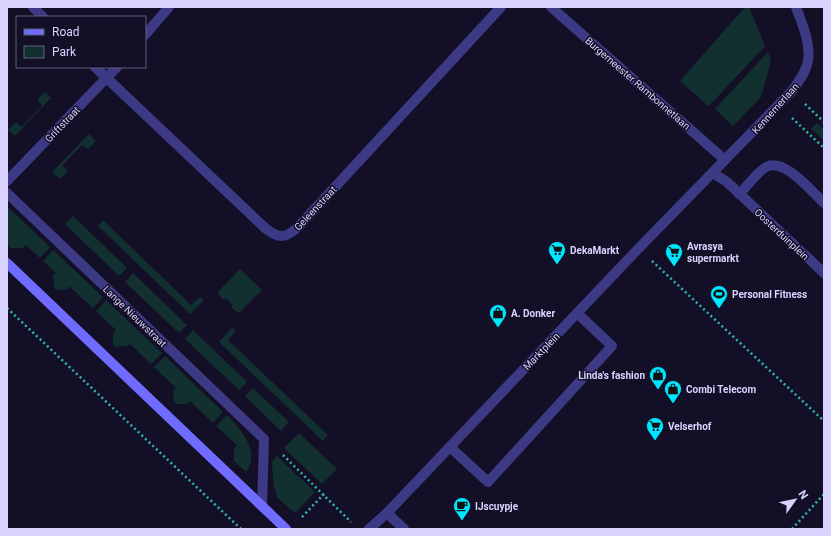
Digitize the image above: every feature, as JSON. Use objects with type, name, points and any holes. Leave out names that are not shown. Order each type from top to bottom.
[{"type":"street","points":[[33,7],[43,16]]},
{"type":"street","points":[[146,34],[169,7]]},
{"type":"street","name":"Geleenstraat","points":[[96,68],[265,228],[274,235],[284,236],[293,232],[300,225],[501,7]]},
{"type":"street","name":"Burgemeester Rambonnetlaan","points":[[551,7],[725,160]]},
{"type":"street","name":"Kennemerlaan","points":[[713,173],[792,92],[804,72],[808,61],[807,42],[796,7]]},
{"type":"street","name":"Griftstraat","points":[[7,181],[115,68]]},
{"type":"street","points":[[739,194],[766,167],[774,165],[781,166],[788,170],[824,203]]},
{"type":"street","name":"Oosterduinplein","points":[[713,173],[727,182],[824,274]]},
{"type":"street","name":"Marktplein","points":[[369,529],[387,513],[638,249],[713,173]]},
{"type":"street","name":"Lange Nieuwstraat","points":[[7,193],[264,439]]},
{"type":"street","points":[[7,263],[286,529]]},
{"type":"street","points":[[450,447],[488,482],[612,346],[577,313]]},
{"type":"street","points":[[262,506],[264,439]]},
{"type":"street","points":[[387,513],[404,529]]},
{"type":"path","points":[[792,92],[824,122]]},
{"type":"path","points":[[778,105],[824,148]]},
{"type":"path","points":[[638,249],[824,420]]},
{"type":"path","points":[[7,308],[241,529]]},
{"type":"path","points":[[264,439],[285,457],[354,524]]},
{"type":"path","points":[[300,519],[324,494]]},
{"type":"path","points":[[792,529],[824,494]]},
{"type":"green space","points":[[745,7],[749,7],[765,46],[709,106],[680,81]]},
{"type":"green space","points":[[768,52],[771,61],[761,97],[733,126],[715,109]]},
{"type":"green space","points":[[45,92],[51,98],[15,136],[8,130],[16,122],[22,127],[42,106],[37,100]]},
{"type":"green space","points":[[817,123],[824,130],[824,141],[811,129]]},
{"type":"green space","points":[[89,134],[96,141],[88,149],[82,145],[62,166],[68,171],[60,179],[52,172]]},
{"type":"green space","points":[[7,206],[50,247],[40,258],[26,245],[23,248],[10,248],[7,244]]},
{"type":"green space","points":[[73,216],[127,268],[119,276],[65,224]]},
{"type":"green space","points":[[103,220],[191,305],[200,297],[204,300],[190,314],[98,226]]},
{"type":"green space","points":[[53,250],[103,297],[93,308],[69,286],[67,289],[56,290],[54,287],[53,276],[56,273],[43,261]]},
{"type":"green space","points":[[240,269],[262,290],[239,313],[231,307],[233,305],[226,298],[224,300],[217,293]]},
{"type":"green space","points":[[133,273],[187,325],[179,333],[125,282]]},
{"type":"green space","points":[[106,300],[162,353],[151,364],[130,344],[127,346],[116,347],[113,344],[113,334],[116,330],[96,311]]},
{"type":"green space","points":[[232,328],[236,331],[228,340],[328,435],[323,441],[219,342]]},
{"type":"green space","points":[[193,330],[247,382],[239,390],[185,339]]},
{"type":"green space","points":[[165,356],[223,412],[213,423],[190,401],[187,404],[177,404],[174,401],[173,391],[176,388],[154,367]]},
{"type":"green space","points":[[253,388],[289,422],[281,431],[245,396]]},
{"type":"green space","points":[[227,415],[243,434],[250,449],[250,464],[246,472],[234,461],[234,449],[237,445],[216,426]]},
{"type":"green space","points":[[299,433],[337,469],[322,484],[284,448]]},
{"type":"green space","points":[[277,456],[315,492],[295,513],[276,497],[277,495],[274,488],[272,462]]},
{"type":"place","name":"DekaMarkt","points":[[557,265]]},
{"type":"place","name":"Avrasya supermarkt","points":[[674,267]]},
{"type":"place","name":"Personal Fitness","points":[[719,309]]},
{"type":"place","name":"A. Donker","points":[[498,328]]},
{"type":"place","name":"Linda's fashion","points":[[658,390]]},
{"type":"place","name":"Combi Telecom","points":[[673,404]]},
{"type":"place","name":"Velserhof","points":[[655,441]]},
{"type":"place","name":"IJscuypje","points":[[462,521]]}]
